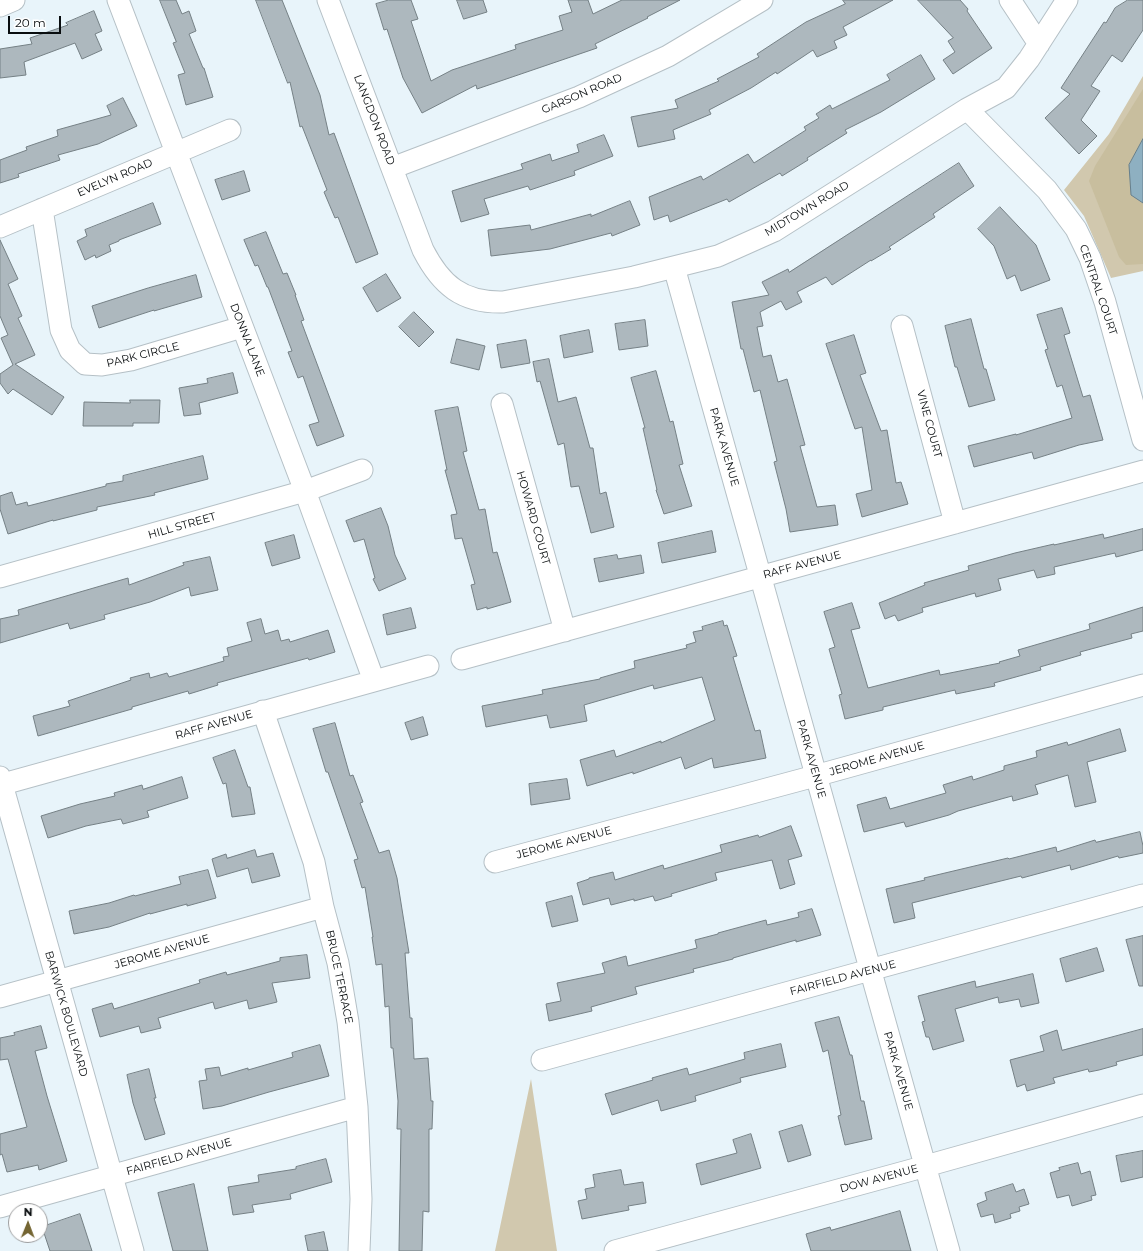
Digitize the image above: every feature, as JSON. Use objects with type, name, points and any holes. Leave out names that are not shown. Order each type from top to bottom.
[{"type":"street","points":[[0,6],[14,0]]},
{"type":"street","name":"DONNA LANE","points":[[118,0],[305,491],[374,680]]},
{"type":"street","name":"LANGDON ROAD","points":[[328,0],[419,240]]},
{"type":"street","name":"GARSON ROAD","points":[[392,168],[579,97],[668,56],[762,0]]},
{"type":"street","points":[[1010,0],[1039,44]]},
{"type":"street","name":"MIDTOWN ROAD","points":[[419,240],[432,268],[448,286],[471,299],[490,302],[503,302],[626,279],[718,256],[774,231],[968,108],[1006,88],[1029,59],[1067,0]]},
{"type":"street","name":"CENTRAL COURT","points":[[968,108],[1047,190],[1076,228],[1090,258],[1105,302],[1143,440]]},
{"type":"street","name":"EVELYN ROAD","points":[[0,227],[230,130]]},
{"type":"street","name":"PARK CIRCLE","points":[[42,209],[61,330],[70,350],[86,364],[102,365],[131,360],[242,327]]},
{"type":"street","name":"PARK AVENUE","points":[[674,267],[949,1251]]},
{"type":"street","name":"VINE COURT","points":[[902,326],[955,523]]},
{"type":"street","name":"HOWARD COURT","points":[[502,404],[565,631]]},
{"type":"street","name":"HILL STREET","points":[[0,577],[305,491],[362,470]]},
{"type":"street","name":"RAFF AVENUE","points":[[462,659],[1143,471]]},
{"type":"street","name":"RAFF AVENUE","points":[[1,782],[428,666]]},
{"type":"street","name":"JEROME AVENUE","points":[[495,862],[816,776],[1143,685]]},
{"type":"street","name":"BRUCE TERRACE","points":[[263,711],[314,862],[323,907],[338,963],[348,1022],[358,1107],[361,1199],[359,1251]]},
{"type":"street","name":"BARWICK BOULEVARD","points":[[1,782],[133,1251]]},
{"type":"street","name":"FAIRFIELD AVENUE","points":[[542,1060],[1143,895]]},
{"type":"street","name":"JEROME AVENUE","points":[[0,998],[323,907]]},
{"type":"street","name":"DOW AVENUE","points":[[615,1251],[1143,1105]]},
{"type":"street","name":"FAIRFIELD AVENUE","points":[[0,1207],[358,1107]]},
{"type":"shaded area","points":[[1143,76],[1143,271],[1111,278],[1084,216],[1064,190],[1109,134]]},
{"type":"shaded area","points":[[1143,89],[1143,264],[1126,265],[1119,257],[1089,181],[1095,166]]},
{"type":"shaded area","points":[[531,1079],[557,1251],[495,1251]]},
{"type":"water","points":[[1143,139],[1143,203],[1131,195],[1129,165]]},
{"type":"building","points":[[160,0],[176,0],[182,14],[189,11],[196,31],[189,34],[204,68],[213,97],[186,105],[178,75],[185,73],[173,43],[176,42]]},
{"type":"building","points":[[256,0],[282,0],[320,95],[329,135],[334,133],[378,254],[356,263],[338,217],[335,218],[324,192],[327,190],[302,126],[300,127],[290,82],[288,83]]},
{"type":"building","points":[[389,0],[411,0],[418,19],[411,21],[431,81],[452,70],[516,49],[515,45],[563,30],[559,16],[572,12],[568,0],[588,0],[593,14],[622,0],[680,0],[647,17],[648,18],[595,44],[597,48],[477,89],[476,85],[422,113],[403,78],[387,29],[384,30],[376,4]]},
{"type":"building","points":[[457,0],[483,0],[487,12],[464,19]]},
{"type":"building","points":[[843,0],[893,0],[843,27],[847,35],[834,41],[837,48],[817,57],[813,50],[777,74],[776,72],[751,88],[709,110],[711,114],[673,130],[675,139],[638,147],[631,117],[678,108],[675,100],[719,81],[717,79],[759,57],[757,54],[806,22],[845,4]]},
{"type":"building","points":[[918,0],[960,0],[968,9],[967,11],[992,48],[953,74],[943,60],[955,52],[948,41],[953,38]]},
{"type":"building","points":[[1128,0],[1143,0],[1143,30],[1122,62],[1112,55],[1091,86],[1100,91],[1081,120],[1097,136],[1079,154],[1045,118],[1070,94],[1061,88],[1104,22],[1106,23],[1115,8]]},
{"type":"building","points":[[94,11],[102,31],[95,34],[102,50],[82,59],[75,43],[24,62],[26,75],[0,78],[0,49],[32,44],[30,38],[68,25],[66,23]]},
{"type":"building","points":[[921,55],[935,79],[881,112],[845,130],[847,133],[807,158],[808,160],[782,176],[780,173],[729,202],[727,199],[670,222],[668,215],[654,220],[649,197],[701,176],[703,180],[748,154],[754,163],[806,130],[804,127],[819,118],[816,114],[830,105],[832,109],[890,80],[887,75]]},
{"type":"building","points":[[123,98],[137,126],[98,144],[58,155],[60,160],[18,174],[19,177],[0,183],[0,160],[27,150],[26,147],[58,136],[57,130],[111,115],[107,106]]},
{"type":"building","points":[[604,135],[613,156],[574,171],[575,175],[530,190],[528,186],[484,199],[489,214],[461,222],[452,191],[523,169],[521,164],[550,154],[552,161],[579,152],[577,145]]},
{"type":"building","points":[[959,163],[974,186],[933,214],[935,217],[889,247],[891,249],[832,285],[826,277],[797,292],[802,302],[786,310],[781,301],[760,312],[763,326],[757,327],[763,357],[771,355],[778,382],[787,379],[805,445],[800,446],[817,507],[835,505],[838,525],[790,532],[786,509],[774,462],[777,461],[760,390],[754,392],[743,349],[741,349],[732,302],[769,295],[762,282],[788,269],[789,272]]},
{"type":"building","points":[[244,171],[250,191],[222,200],[215,180]]},
{"type":"building","points":[[630,201],[640,225],[612,236],[611,233],[550,249],[491,256],[488,230],[530,225],[531,230],[591,214],[591,216]]},
{"type":"building","points":[[153,203],[161,224],[119,240],[109,245],[111,251],[96,258],[95,255],[85,260],[77,241],[87,236],[85,230]]},
{"type":"building","points":[[1000,207],[1036,245],[1050,280],[1021,291],[1015,275],[1007,279],[994,246],[978,229]]},
{"type":"building","points":[[266,232],[283,274],[287,273],[296,295],[304,320],[301,321],[344,436],[317,446],[309,425],[319,422],[303,376],[298,378],[288,352],[292,351],[268,287],[258,265],[255,266],[244,240]]},
{"type":"building","points":[[0,240],[18,279],[8,284],[22,316],[18,318],[35,355],[15,364],[64,397],[52,415],[13,389],[8,394],[0,383],[0,374],[13,365],[1,338],[8,335],[0,316]]},
{"type":"building","points":[[386,274],[401,298],[377,312],[363,288]]},
{"type":"building","points":[[196,275],[202,297],[154,310],[99,328],[92,306],[148,288]]},
{"type":"building","points":[[1062,308],[1070,333],[1064,335],[1083,397],[1090,395],[1103,440],[1079,445],[1034,459],[1032,452],[974,467],[968,446],[1016,435],[1072,418],[1062,385],[1057,387],[1045,350],[1048,349],[1037,315]]},
{"type":"building","points":[[414,312],[434,332],[419,347],[399,327]]},
{"type":"building","points":[[971,319],[984,369],[986,369],[995,400],[969,407],[957,367],[955,367],[945,326]]},
{"type":"building","points":[[645,320],[648,346],[619,350],[615,324]]},
{"type":"building","points":[[589,330],[593,352],[564,358],[560,336]]},
{"type":"building","points":[[854,335],[866,373],[860,375],[881,431],[887,430],[896,483],[901,482],[908,504],[862,517],[856,494],[872,490],[862,427],[855,429],[826,344]]},
{"type":"building","points":[[457,339],[485,346],[479,370],[451,363]]},
{"type":"building","points":[[526,340],[530,363],[501,368],[497,345]]},
{"type":"building","points":[[549,359],[558,402],[576,397],[590,448],[593,448],[600,494],[606,492],[614,527],[591,533],[579,486],[571,487],[564,443],[558,445],[540,381],[537,382],[533,362]]},
{"type":"building","points":[[656,371],[670,422],[673,421],[683,464],[679,465],[692,506],[664,514],[656,490],[643,428],[645,428],[631,378]]},
{"type":"building","points":[[233,373],[238,393],[199,403],[201,414],[184,416],[179,388],[208,383],[207,379]]},
{"type":"building","points":[[130,400],[160,400],[159,423],[133,423],[133,426],[83,426],[84,402],[130,403]]},
{"type":"building","points":[[458,407],[467,451],[463,452],[479,510],[485,509],[493,553],[497,552],[511,602],[487,609],[487,607],[477,610],[471,585],[475,584],[462,538],[455,539],[451,515],[457,514],[445,470],[447,470],[435,411]]},
{"type":"building","points":[[203,456],[208,479],[154,493],[155,495],[97,507],[97,510],[53,520],[8,534],[0,509],[0,496],[12,492],[16,505],[27,502],[28,506],[106,486],[106,484],[123,481],[123,476]]},
{"type":"building","points":[[381,508],[388,526],[395,555],[406,579],[379,591],[373,579],[375,578],[364,539],[354,542],[346,521]]},
{"type":"building","points":[[1143,529],[1143,550],[1116,557],[1115,553],[1054,567],[1055,574],[1037,578],[1034,570],[998,579],[1001,590],[976,597],[975,593],[922,608],[923,612],[898,621],[895,615],[885,619],[879,603],[925,585],[924,583],[969,570],[968,566],[1054,544],[1103,534],[1104,538]]},
{"type":"building","points":[[712,531],[716,552],[662,563],[658,543]]},
{"type":"building","points":[[294,535],[300,558],[272,566],[265,543]]},
{"type":"building","points":[[617,555],[618,559],[641,555],[644,573],[599,582],[594,559]]},
{"type":"building","points":[[210,557],[218,590],[191,596],[189,587],[150,602],[104,615],[105,619],[70,629],[68,623],[0,643],[0,619],[19,615],[18,610],[128,578],[129,585],[184,565],[183,563]]},
{"type":"building","points":[[852,603],[860,628],[851,630],[868,688],[939,670],[940,675],[1000,663],[999,662],[1020,656],[1018,650],[1090,629],[1089,624],[1143,607],[1143,631],[1131,634],[1132,638],[1080,652],[1081,655],[1040,667],[1041,670],[994,683],[995,686],[956,694],[955,690],[883,707],[883,710],[845,719],[839,695],[842,694],[829,649],[835,647],[824,612]]},
{"type":"building","points":[[411,608],[416,628],[387,635],[383,615]]},
{"type":"building","points":[[261,619],[265,634],[278,630],[281,641],[289,639],[290,642],[328,630],[335,652],[217,683],[218,685],[189,694],[188,691],[38,736],[33,716],[70,706],[68,701],[131,680],[130,678],[149,673],[150,678],[167,673],[169,677],[224,661],[223,657],[229,656],[227,648],[252,641],[247,623]]},
{"type":"building","points":[[723,621],[724,626],[727,625],[737,656],[733,657],[755,731],[760,730],[766,758],[714,768],[712,758],[685,769],[681,757],[633,774],[633,772],[587,786],[580,760],[614,750],[616,757],[661,741],[661,743],[715,720],[702,677],[654,689],[653,685],[584,705],[587,721],[550,728],[547,715],[486,727],[482,706],[543,694],[542,690],[600,679],[635,668],[634,661],[687,648],[686,645],[696,642],[693,632],[703,630],[702,627]]},
{"type":"building","points":[[423,717],[428,735],[411,740],[405,723]]},
{"type":"building","points":[[335,723],[350,776],[353,775],[363,802],[360,803],[379,853],[389,850],[397,878],[409,953],[405,953],[410,1018],[412,1018],[414,1059],[428,1058],[431,1101],[433,1101],[432,1129],[429,1129],[429,1212],[423,1211],[422,1251],[399,1251],[401,1129],[397,1129],[398,1101],[393,1048],[391,1048],[389,1006],[385,1007],[382,964],[376,965],[365,887],[362,888],[354,860],[358,859],[328,772],[326,772],[313,729]]},
{"type":"building","points":[[1120,729],[1126,751],[1087,762],[1096,802],[1075,807],[1068,775],[1035,785],[1038,794],[1013,801],[1012,796],[906,827],[904,822],[864,832],[857,805],[886,797],[890,809],[946,793],[943,785],[972,776],[973,780],[1004,770],[1004,766],[1037,757],[1036,751],[1067,742],[1068,745]]},
{"type":"building","points":[[235,750],[248,787],[250,787],[255,814],[232,817],[226,783],[223,784],[213,758]]},
{"type":"building","points":[[182,777],[188,798],[147,811],[149,817],[123,824],[121,819],[86,826],[48,838],[41,816],[80,804],[115,796],[114,793],[142,785],[143,789]]},
{"type":"building","points":[[567,779],[570,799],[531,805],[529,784]]},
{"type":"building","points":[[791,826],[802,856],[788,860],[795,884],[780,889],[772,860],[715,873],[717,880],[671,894],[672,896],[655,901],[653,896],[611,905],[609,898],[583,905],[577,883],[589,878],[613,872],[615,880],[663,865],[664,869],[722,852],[720,845],[758,835],[759,837]]},
{"type":"building","points":[[1140,832],[1143,853],[1119,858],[1118,856],[1071,870],[1070,865],[1022,878],[1021,876],[912,903],[915,918],[894,923],[886,889],[925,880],[924,878],[1056,847],[1057,852],[1095,840],[1096,842]]},
{"type":"building","points":[[255,850],[257,857],[273,853],[280,876],[252,883],[248,868],[217,877],[212,859],[226,854],[227,858]]},
{"type":"building","points":[[208,870],[216,898],[187,906],[187,904],[150,913],[109,927],[74,934],[69,911],[109,903],[134,895],[135,896],[181,884],[179,877]]},
{"type":"building","points":[[572,896],[578,921],[552,927],[546,903]]},
{"type":"building","points":[[812,909],[821,935],[796,942],[796,940],[733,959],[693,969],[694,972],[635,987],[637,994],[591,1007],[592,1011],[549,1021],[546,1004],[561,1001],[557,983],[605,973],[602,963],[626,956],[628,966],[697,948],[695,940],[766,920],[767,925],[799,917],[798,913]]},
{"type":"building","points":[[1143,936],[1143,986],[1139,986],[1126,940]]},
{"type":"building","points":[[1097,948],[1104,971],[1066,982],[1060,959]]},
{"type":"building","points":[[307,955],[310,978],[272,983],[277,1002],[249,1009],[247,1000],[215,1009],[213,1002],[158,1018],[161,1028],[141,1033],[139,1026],[100,1037],[92,1009],[112,1003],[114,1009],[200,983],[199,980],[226,972],[227,975],[280,961],[280,958]]},
{"type":"building","points":[[1033,974],[1039,1003],[1021,1007],[1019,999],[999,1003],[998,997],[955,1009],[964,1041],[933,1050],[929,1037],[926,1037],[922,1022],[925,1021],[918,996],[975,981],[976,987]]},
{"type":"building","points":[[839,1017],[850,1055],[852,1055],[861,1101],[864,1101],[872,1139],[845,1145],[838,1116],[841,1115],[828,1050],[823,1052],[815,1023]]},
{"type":"building","points":[[41,1026],[47,1048],[35,1051],[67,1161],[39,1170],[38,1165],[7,1172],[2,1154],[0,1155],[0,1134],[27,1127],[8,1059],[0,1060],[0,1038],[15,1035],[14,1033]]},
{"type":"building","points":[[1143,1029],[1143,1055],[1116,1062],[1117,1065],[1099,1070],[1089,1072],[1088,1069],[1053,1078],[1055,1083],[1027,1091],[1025,1084],[1017,1087],[1010,1060],[1044,1051],[1040,1036],[1057,1030],[1062,1050]]},
{"type":"building","points":[[781,1044],[786,1067],[740,1078],[741,1082],[695,1096],[696,1101],[661,1111],[658,1100],[612,1115],[605,1094],[687,1068],[689,1075],[745,1059],[744,1053]]},
{"type":"building","points":[[320,1045],[329,1076],[222,1106],[203,1109],[199,1081],[207,1080],[205,1069],[219,1067],[221,1076],[293,1057],[292,1053]]},
{"type":"building","points":[[149,1069],[156,1098],[154,1098],[165,1134],[145,1140],[133,1103],[127,1075]]},
{"type":"building","points":[[802,1125],[811,1155],[788,1162],[779,1132]]},
{"type":"building","points":[[751,1134],[761,1168],[701,1185],[696,1164],[737,1153],[733,1140]]},
{"type":"building","points":[[1143,1151],[1143,1177],[1121,1182],[1116,1156]]},
{"type":"building","points":[[326,1159],[332,1182],[290,1194],[291,1199],[252,1205],[254,1212],[233,1215],[228,1187],[259,1182],[258,1175],[296,1169],[296,1167]]},
{"type":"building","points":[[1078,1163],[1081,1174],[1090,1171],[1096,1195],[1091,1196],[1092,1200],[1072,1206],[1069,1195],[1057,1198],[1050,1173],[1060,1170],[1059,1168]]},
{"type":"building","points":[[621,1170],[624,1185],[643,1182],[646,1203],[628,1206],[629,1210],[582,1219],[578,1201],[587,1199],[585,1189],[595,1187],[593,1175]]},
{"type":"building","points":[[194,1184],[208,1251],[173,1251],[158,1193]]},
{"type":"building","points":[[1013,1184],[1016,1192],[1024,1189],[1029,1204],[1019,1207],[1020,1211],[1010,1214],[1011,1218],[995,1223],[993,1214],[981,1217],[977,1204],[987,1200],[985,1193]]},
{"type":"building","points":[[900,1211],[911,1251],[811,1251],[806,1234],[830,1227],[831,1230]]},
{"type":"building","points":[[80,1214],[92,1251],[50,1251],[47,1243],[48,1225]]},
{"type":"building","points":[[324,1232],[328,1251],[308,1251],[305,1236]]}]
